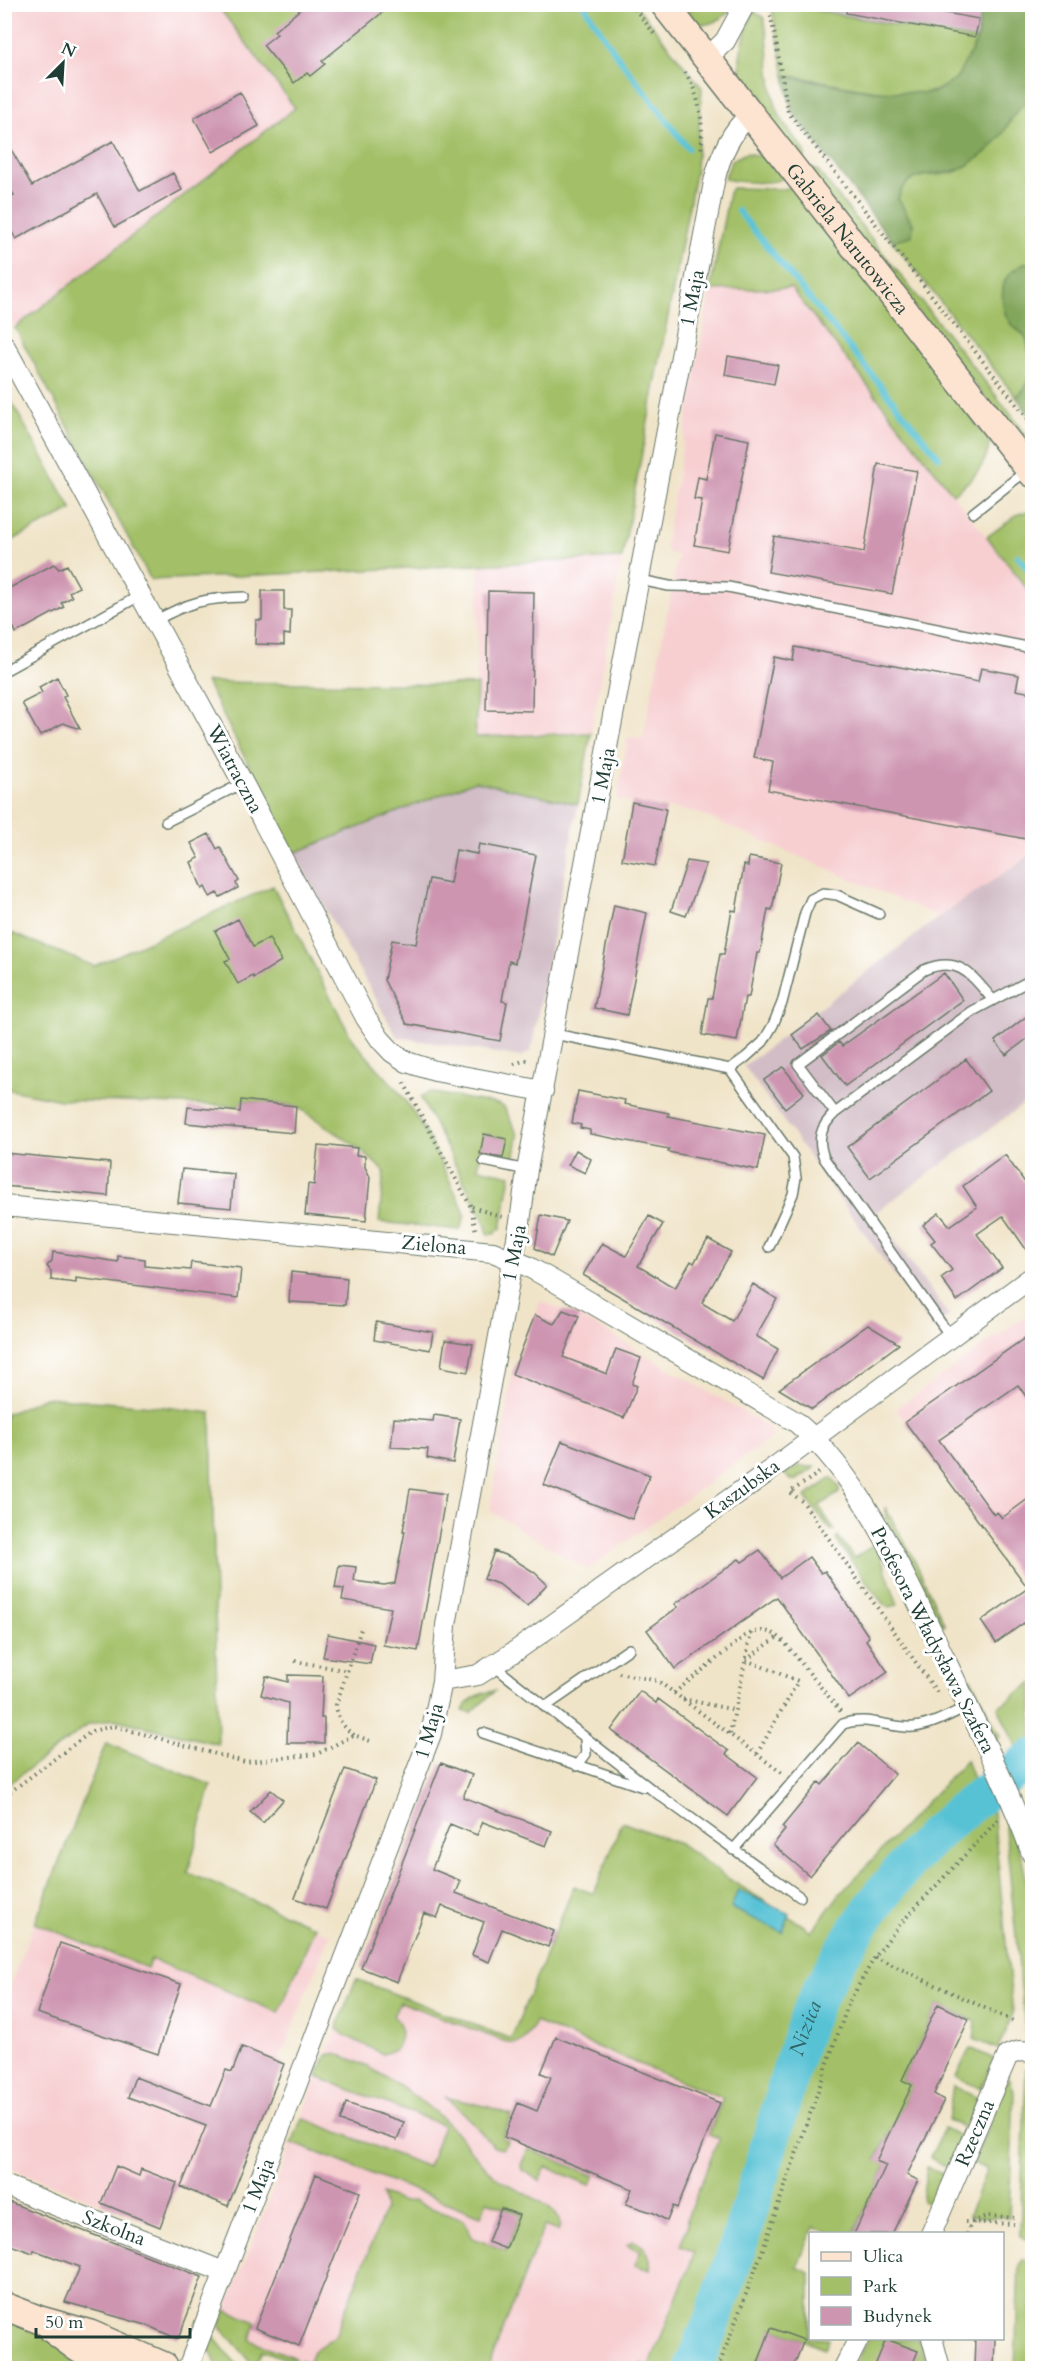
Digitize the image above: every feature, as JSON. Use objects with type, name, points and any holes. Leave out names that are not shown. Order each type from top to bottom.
[{"type":"main road","name":"Gabriela Narutowicza","points":[[664,4],[1031,471]]},
{"type":"main road","points":[[4,2306],[40,2320],[90,2334],[175,2368]]},
{"type":"main road","points":[[40,2320],[76,2347],[110,2368]]},
{"type":"street","points":[[706,59],[725,41],[745,4]]},
{"type":"street","name":"1 Maja","points":[[175,2368],[224,2272],[437,1715],[446,1624],[513,1259],[527,1170],[714,182],[720,158],[742,122],[750,115]]},
{"type":"street","name":"Wiatraczna","points":[[4,345],[243,783],[366,1018],[380,1039],[392,1052],[407,1062],[435,1071],[543,1091]]},
{"type":"street","name":"Zielona","points":[[4,1206],[475,1249],[513,1259],[788,1416],[814,1437]]},
{"type":"street","name":"Kaszubska","points":[[442,1681],[478,1675],[494,1666],[814,1437],[1032,1277]]},
{"type":"street","name":"Profesora Władysława Szafera","points":[[814,1437],[835,1462],[886,1542],[959,1710],[995,1763],[1011,1797],[1032,1854]]},
{"type":"street","name":"Rzeczna","points":[[932,2232],[1008,2055],[1020,2051],[1032,2052]]},
{"type":"street","name":"Szkolna","points":[[4,2185],[224,2272]]},
{"type":"street","points":[[844,2368],[858,2340]]},
{"type":"street","points":[[933,2340],[940,2368]]},
{"type":"lane","points":[[973,513],[1031,471]]},
{"type":"lane","points":[[640,580],[669,586],[728,588],[1032,648]]},
{"type":"lane","points":[[4,671],[141,595]]},
{"type":"lane","points":[[155,621],[189,604],[212,598],[244,597]]},
{"type":"lane","points":[[166,822],[243,783]]},
{"type":"lane","points":[[730,1069],[763,1042],[773,1026],[782,1003],[811,899],[823,893],[837,896],[879,914]]},
{"type":"lane","points":[[835,1113],[798,1064],[924,970],[948,964],[960,967],[973,977],[993,1000]]},
{"type":"lane","points":[[950,1336],[824,1158],[820,1135],[826,1122],[835,1113],[971,1012],[1032,978]]},
{"type":"lane","points":[[554,1034],[730,1069],[793,1157],[796,1178],[793,1194],[770,1246]]},
{"type":"lane","points":[[484,1161],[527,1170]]},
{"type":"lane","points":[[545,1707],[629,1649]]},
{"type":"lane","points":[[494,1666],[651,1789],[800,1897]]},
{"type":"lane","points":[[733,1850],[795,1782],[839,1727],[849,1722],[914,1727],[959,1710]]},
{"type":"lane","points":[[483,1733],[651,1789]]},
{"type":"lane","points":[[577,1766],[586,1754],[585,1739]]},
{"type":"path","points":[[765,4],[769,10],[775,36],[788,112],[1032,424]]},
{"type":"path","points":[[402,1079],[471,1207],[477,1237]]},
{"type":"path","points":[[471,1207],[507,1219]]},
{"type":"path","points":[[823,1470],[790,1492],[810,1512],[959,1710]]},
{"type":"path","points":[[362,1626],[336,1705],[343,1727],[354,1735],[373,1742]]},
{"type":"path","points":[[674,1693],[751,1633],[766,1630],[779,1636],[849,1722]]},
{"type":"path","points":[[730,1734],[751,1633]]},
{"type":"path","points":[[746,1660],[779,1636]]},
{"type":"path","points":[[746,1660],[798,1681],[757,1754]]},
{"type":"path","points":[[295,1661],[348,1671]]},
{"type":"path","points":[[600,1669],[658,1682],[795,1782]]},
{"type":"path","points":[[681,1699],[735,1710]]},
{"type":"path","points":[[4,1791],[10,1792],[92,1731],[114,1726],[245,1762],[317,1754],[354,1735]]},
{"type":"path","points":[[718,2368],[763,2249],[849,2002],[875,1957],[900,1924],[999,1818]]},
{"type":"path","points":[[875,1957],[1013,2021]]},
{"type":"path","points":[[968,2232],[973,2222],[985,2216],[1014,2218]]},
{"type":"path","points":[[965,2222],[1014,2223]]},
{"type":"shaded area","points":[[23,5],[217,5],[296,108],[15,328],[4,309],[4,16]]},
{"type":"shaded area","points":[[788,5],[982,5],[977,40]]},
{"type":"shaded area","points":[[791,288],[1032,595],[1032,854],[939,917],[698,813],[617,800],[628,737],[643,739],[678,556],[668,552],[665,546],[710,290]]},
{"type":"shaded area","points":[[622,558],[591,733],[475,737],[479,566]]},
{"type":"shaded area","points":[[475,781],[578,804],[531,1051],[522,1057],[397,1037],[294,853]]},
{"type":"shaded area","points":[[1032,854],[1032,1098],[875,1213],[949,1316],[931,1326],[744,1066],[939,917]]},
{"type":"shaded area","points":[[540,1301],[579,1316],[769,1427],[771,1434],[768,1440],[587,1570],[490,1511],[512,1374]]},
{"type":"shaded area","points":[[1032,1311],[1032,1598],[896,1409]]},
{"type":"shaded area","points":[[106,1743],[211,1785],[188,1873],[330,1934],[279,2062],[228,2206],[181,2187],[174,2192],[160,2227],[5,2166],[4,2000]]},
{"type":"shaded area","points":[[356,1979],[511,2039],[522,2009],[766,2109],[675,2368],[316,2368],[220,2330],[219,2327]]},
{"type":"green space","points":[[217,5],[636,5],[702,88],[696,169],[622,558],[151,580],[15,328],[295,108]]},
{"type":"green space","points":[[697,5],[732,8],[722,18],[709,24],[703,24],[685,15]]},
{"type":"green space","points":[[771,5],[788,5],[977,40],[957,77],[943,88],[924,93],[876,91],[785,76]]},
{"type":"green space","points":[[982,5],[1032,5],[1032,99],[1017,110],[993,145],[968,165],[958,170],[918,177],[903,188],[898,199],[913,224],[912,236],[892,241],[791,110],[785,76],[873,91],[933,93],[956,79],[977,40]]},
{"type":"green space","points":[[753,11],[764,18],[773,94],[785,125],[805,151],[805,157],[800,162],[761,113],[745,85],[740,57]]},
{"type":"green space","points":[[1032,99],[1032,263],[1024,263],[1010,323],[1026,337],[1032,371],[1026,389],[1016,397],[892,241],[912,235],[913,224],[898,199],[903,187],[910,180],[918,177],[955,172],[964,167],[1002,135],[1020,107]]},
{"type":"green space","points":[[746,153],[769,158],[785,177],[773,182],[724,179],[732,160]]},
{"type":"green space","points":[[813,169],[817,170],[1032,441],[1032,457],[809,173]]},
{"type":"green space","points":[[794,186],[990,442],[978,472],[953,494],[791,288],[710,290],[729,193],[732,188],[784,189]]},
{"type":"green space","points":[[1024,263],[1032,263],[1032,362],[1025,336],[1012,325],[1005,312],[1002,298],[1006,279]]},
{"type":"green space","points":[[1032,370],[1032,418],[1016,397],[1027,385]]},
{"type":"green space","points":[[5,390],[72,510],[4,544]]},
{"type":"green space","points":[[1032,512],[1032,595],[987,537],[1018,514]]},
{"type":"green space","points":[[206,682],[477,685],[475,737],[591,733],[578,804],[475,781],[294,853]]},
{"type":"green space","points":[[273,886],[350,1035],[388,1079],[424,1130],[463,1208],[465,1216],[460,1230],[379,1222],[384,1171],[357,1147],[296,1106],[242,1100],[241,1106],[61,1100],[5,1089],[4,930],[94,966]]},
{"type":"green space","points":[[428,1092],[498,1104],[504,1107],[518,1135],[514,1162],[502,1159],[506,1139],[484,1134],[478,1168],[511,1175],[501,1228],[494,1234],[488,1234],[485,1223],[422,1100],[421,1097]]},
{"type":"green space","points":[[45,1397],[211,1413],[218,1744],[113,1719],[88,1725],[5,1785],[5,1413]]},
{"type":"green space","points":[[799,1466],[815,1467],[797,1480],[790,1480],[784,1473]]},
{"type":"green space","points":[[832,1478],[839,1487],[839,1493],[819,1506],[834,1530],[831,1530],[805,1497]]},
{"type":"green space","points":[[885,1507],[913,1557],[945,1625],[940,1624],[909,1559],[886,1519]]},
{"type":"green space","points":[[838,1536],[854,1558],[872,1546],[878,1549],[898,1605],[889,1607],[883,1604],[836,1540]]},
{"type":"green space","points":[[971,1678],[1000,1736],[997,1742],[969,1683]]},
{"type":"green space","points":[[1032,1683],[1032,1746],[1020,1755],[998,1707]]},
{"type":"green space","points":[[495,1691],[471,1713],[463,1711],[476,1696]]},
{"type":"green space","points":[[106,1743],[211,1785],[188,1873],[315,1927],[279,2013],[151,1959],[147,1968],[35,1923]]},
{"type":"green space","points":[[966,1760],[977,1790],[936,1824],[875,1892],[820,1965],[803,2001],[713,2302],[682,2368],[640,2368],[641,2364],[649,2367],[695,2252],[680,2246],[687,2227],[687,2218],[719,2138],[709,2134],[723,2098],[535,2022],[523,2041],[509,2043],[400,2002],[393,2016],[399,2023],[401,2032],[399,2042],[395,2050],[383,2054],[344,2035],[337,2028],[356,1979],[511,2039],[574,1886],[594,1894],[622,1822],[680,1844],[729,1879],[812,1931],[839,1895]]},
{"type":"green space","points":[[986,1800],[993,1812],[1013,2014],[998,2049],[974,2039],[976,2022],[938,2004],[902,2080],[912,2085],[876,2160],[886,2165],[854,2232],[828,2232],[814,2227],[812,2232],[809,2232],[809,2239],[797,2267],[809,2273],[809,2340],[829,2340],[825,2348],[772,2328],[756,2368],[700,2368],[744,2250],[816,2018],[827,1993],[837,1973],[882,1909],[937,1843]]},
{"type":"green space","points":[[1008,1822],[1022,1858],[1032,1911],[1032,2032],[1026,2037],[1005,1827]]},
{"type":"green space","points":[[970,2048],[994,2059],[981,2089],[956,2077]]},
{"type":"green space","points":[[334,2054],[377,2072],[424,2103],[447,2123],[496,2177],[548,2206],[556,2214],[559,2222],[558,2231],[544,2226],[488,2368],[310,2368],[299,2364],[301,2360],[308,2363],[313,2351],[335,2336],[385,2210],[382,2194],[403,2202],[413,2201],[463,2220],[473,2238],[506,2251],[521,2214],[487,2201],[481,2216],[292,2143],[302,2118],[428,2167],[443,2125],[317,2077],[326,2055]]},
{"type":"green space","points":[[1026,2068],[1032,2071],[1032,2240],[1025,2240],[1020,2236]]},
{"type":"green space","points":[[1009,2077],[1014,2091],[1009,2217],[968,2217],[987,2169],[973,2163]]},
{"type":"green space","points":[[953,2086],[978,2098],[965,2128],[948,2120]]},
{"type":"green space","points":[[445,2097],[489,2107],[511,2115],[502,2138],[508,2141],[502,2149],[494,2147],[465,2114]]},
{"type":"green space","points":[[944,2128],[961,2137],[948,2167],[930,2158]]},
{"type":"green space","points":[[528,2149],[595,2176],[590,2185],[546,2167],[540,2181],[522,2170],[521,2165]]},
{"type":"green space","points":[[927,2167],[945,2175],[932,2205],[922,2201]]},
{"type":"green space","points":[[632,2241],[641,2245],[647,2252],[650,2270],[635,2265],[641,2251],[627,2245]]},
{"type":"green space","points":[[1032,2259],[1031,2368],[1015,2368],[1019,2265],[1023,2260]]},
{"type":"green space","points":[[226,2310],[256,2322],[251,2340],[295,2358],[293,2362],[262,2350],[255,2367],[220,2326]]},
{"type":"green space","points":[[5,2317],[38,2331],[97,2368],[4,2368]]},
{"type":"green space","points":[[210,2333],[240,2368],[218,2368],[208,2346]]},
{"type":"green space","points":[[867,2340],[918,2340],[928,2368],[853,2368]]},
{"type":"water","points":[[738,1890],[790,1914],[782,1932],[731,1908]]},
{"type":"building","points":[[307,4],[393,4],[322,61],[325,64],[310,76],[307,73],[294,83],[263,45],[277,34],[274,31]]},
{"type":"building","points":[[846,4],[897,4],[979,19],[975,37],[846,13]]},
{"type":"building","points":[[240,92],[259,126],[213,152],[194,118]]},
{"type":"building","points":[[4,137],[32,186],[113,141],[140,191],[173,173],[182,190],[115,227],[97,194],[16,239],[4,218],[4,201],[14,195],[4,178]]},
{"type":"building","points":[[728,356],[778,365],[774,384],[725,375]]},
{"type":"building","points":[[715,433],[749,440],[728,551],[694,545],[702,500],[694,499],[698,477],[706,479]]},
{"type":"building","points":[[878,464],[917,471],[892,594],[768,572],[774,536],[864,552]]},
{"type":"building","points":[[54,564],[59,569],[67,565],[79,587],[69,592],[72,597],[61,603],[64,607],[16,633],[14,628],[4,633],[4,591]]},
{"type":"building","points":[[262,591],[284,591],[284,610],[291,610],[290,635],[284,634],[284,645],[255,644],[256,620],[262,620]]},
{"type":"building","points":[[488,591],[534,592],[532,711],[486,710]]},
{"type":"building","points":[[795,647],[978,682],[981,668],[1019,675],[1016,690],[1032,693],[1032,807],[1026,839],[768,790],[773,762],[754,758],[774,657],[793,661]]},
{"type":"building","points":[[57,677],[66,695],[63,697],[80,729],[63,723],[40,736],[22,703],[42,693],[39,687]]},
{"type":"building","points":[[632,802],[666,809],[655,866],[622,860]]},
{"type":"building","points":[[209,834],[217,849],[220,847],[239,881],[236,883],[238,888],[220,897],[217,893],[210,897],[205,887],[202,889],[191,862],[199,858],[191,843]]},
{"type":"building","points":[[479,844],[536,855],[515,963],[509,961],[502,1001],[507,1002],[500,1041],[407,1024],[384,980],[392,940],[416,944],[429,879],[450,883],[456,850],[477,854]]},
{"type":"building","points":[[749,857],[781,863],[772,910],[768,909],[760,953],[757,953],[749,997],[745,997],[737,1041],[702,1035],[708,998],[712,998],[720,954],[724,954],[732,910],[736,911],[744,865],[748,866]]},
{"type":"building","points":[[687,861],[706,864],[686,916],[671,911]]},
{"type":"building","points":[[614,905],[647,913],[627,1015],[594,1008]]},
{"type":"building","points":[[238,919],[253,947],[269,938],[281,961],[254,978],[253,976],[238,984],[225,961],[230,959],[215,931]]},
{"type":"building","points":[[944,973],[963,1000],[845,1086],[822,1055],[839,1042],[842,1046]]},
{"type":"building","points":[[1032,1012],[1032,1035],[1006,1055],[995,1041]]},
{"type":"building","points":[[819,1015],[831,1031],[803,1049],[792,1035]]},
{"type":"building","points":[[966,1059],[989,1091],[870,1178],[847,1147]]},
{"type":"building","points":[[783,1067],[804,1093],[785,1108],[764,1080]]},
{"type":"building","points":[[578,1091],[625,1100],[624,1104],[669,1113],[668,1116],[765,1135],[758,1170],[668,1152],[669,1149],[590,1134],[590,1130],[572,1123]]},
{"type":"building","points":[[241,1100],[296,1106],[294,1133],[186,1123],[188,1107],[240,1112]]},
{"type":"building","points":[[484,1134],[507,1139],[503,1158],[480,1154]]},
{"type":"building","points":[[330,1145],[357,1148],[356,1155],[365,1156],[365,1167],[370,1177],[366,1221],[305,1215],[308,1184],[314,1185],[318,1146],[329,1147]]},
{"type":"building","points":[[576,1150],[591,1159],[585,1173],[568,1165]]},
{"type":"building","points":[[4,1153],[110,1163],[108,1196],[4,1186]]},
{"type":"building","points":[[1005,1155],[1032,1192],[1032,1258],[1003,1216],[977,1234],[1002,1268],[957,1301],[941,1278],[952,1270],[931,1243],[935,1240],[923,1225],[939,1213],[950,1226],[977,1207],[963,1186]]},
{"type":"building","points":[[182,1169],[234,1174],[231,1208],[178,1203]]},
{"type":"building","points":[[541,1215],[567,1221],[552,1257],[535,1248]]},
{"type":"building","points":[[649,1216],[663,1224],[638,1266],[675,1288],[691,1261],[694,1263],[708,1239],[731,1252],[702,1303],[732,1321],[753,1284],[777,1299],[756,1336],[778,1349],[763,1380],[583,1275],[602,1243],[626,1256]]},
{"type":"building","points":[[53,1252],[118,1262],[118,1256],[145,1259],[145,1266],[190,1270],[191,1262],[241,1268],[238,1298],[76,1278],[76,1283],[51,1280],[51,1271],[47,1266],[52,1261]]},
{"type":"building","points":[[291,1272],[347,1278],[345,1305],[289,1302]]},
{"type":"building","points":[[563,1310],[579,1316],[563,1357],[607,1374],[616,1349],[641,1358],[632,1384],[637,1386],[624,1418],[512,1374],[535,1315],[554,1324]]},
{"type":"building","points":[[376,1322],[433,1332],[430,1350],[374,1340]]},
{"type":"building","points":[[868,1325],[899,1344],[812,1409],[779,1389]]},
{"type":"building","points":[[1032,1333],[1032,1405],[1018,1385],[939,1440],[994,1515],[997,1512],[1002,1518],[1032,1496],[1032,1617],[996,1643],[981,1621],[1028,1588],[905,1422]]},
{"type":"building","points":[[445,1340],[473,1344],[468,1372],[441,1367]]},
{"type":"building","points":[[434,1415],[460,1419],[453,1463],[427,1458],[428,1449],[391,1447],[394,1418],[433,1421]]},
{"type":"building","points":[[562,1441],[650,1475],[632,1519],[544,1485]]},
{"type":"building","points":[[410,1489],[446,1494],[418,1651],[383,1645],[391,1608],[342,1600],[344,1589],[335,1588],[339,1565],[356,1567],[354,1581],[384,1585],[395,1583]]},
{"type":"building","points":[[760,1550],[780,1578],[809,1557],[821,1573],[825,1571],[869,1637],[866,1640],[888,1672],[849,1699],[777,1597],[675,1669],[647,1630],[678,1607],[675,1604],[739,1559],[742,1562]]},
{"type":"building","points":[[494,1551],[510,1557],[534,1572],[547,1584],[527,1606],[500,1585],[484,1579]]},
{"type":"building","points":[[328,1634],[374,1644],[370,1664],[323,1657]]},
{"type":"building","points":[[288,1675],[323,1676],[321,1718],[324,1718],[324,1743],[287,1743],[288,1703],[261,1695],[266,1676],[288,1682]]},
{"type":"building","points":[[640,1691],[656,1703],[658,1699],[729,1751],[726,1754],[757,1777],[728,1816],[611,1730]]},
{"type":"building","points":[[858,1743],[895,1774],[810,1876],[773,1845],[785,1830],[782,1827],[819,1782],[822,1785]]},
{"type":"building","points":[[441,1763],[472,1775],[463,1797],[552,1831],[546,1846],[483,1822],[477,1835],[450,1824],[432,1869],[461,1881],[456,1893],[554,1931],[548,1947],[502,1929],[489,1962],[472,1955],[484,1922],[442,1906],[437,1918],[424,1913],[397,1982],[361,1968]]},
{"type":"building","points":[[345,1769],[376,1780],[326,1909],[295,1898]]},
{"type":"building","points":[[271,1790],[283,1800],[263,1823],[250,1812]]},
{"type":"building","points":[[60,1943],[181,1984],[158,2054],[37,2013]]},
{"type":"building","points":[[938,2004],[969,2019],[934,2094],[944,2100],[907,2175],[918,2180],[893,2232],[855,2232],[886,2165],[876,2161],[912,2085],[902,2080]]},
{"type":"building","points":[[556,2037],[720,2103],[677,2208],[673,2206],[667,2221],[654,2213],[626,2204],[632,2189],[504,2137],[518,2103],[537,2111],[551,2077],[541,2073]]},
{"type":"building","points":[[242,2047],[284,2064],[228,2206],[181,2187],[206,2126],[128,2097],[135,2077],[211,2106],[226,2070],[232,2072]]},
{"type":"building","points":[[346,2103],[404,2122],[397,2140],[340,2121]]},
{"type":"building","points":[[116,2166],[139,2176],[141,2169],[177,2183],[160,2227],[101,2203]]},
{"type":"building","points":[[316,2174],[360,2192],[299,2346],[255,2328]]},
{"type":"building","points":[[4,2200],[202,2277],[178,2339],[146,2325],[65,2302],[80,2267],[34,2250],[33,2253],[4,2243]]},
{"type":"building","points":[[501,2208],[519,2215],[506,2249],[488,2242]]},
{"type":"building","points":[[771,2328],[804,2340],[793,2368],[756,2368]]},
{"type":"building","points":[[886,2340],[918,2351],[911,2368],[874,2368]]},
{"type":"building","points":[[975,2340],[995,2340],[994,2368],[974,2368]]},
{"type":"waterway","points":[[583,4],[615,53],[688,148]]},
{"type":"waterway","points":[[738,211],[939,457]]},
{"type":"waterway","points":[[1018,556],[1032,574]]},
{"type":"waterway","name":"Nizica","points":[[693,2368],[706,2338],[738,2245],[800,2042],[828,1976],[871,1909],[922,1847],[962,1811],[1032,1758]]}]
